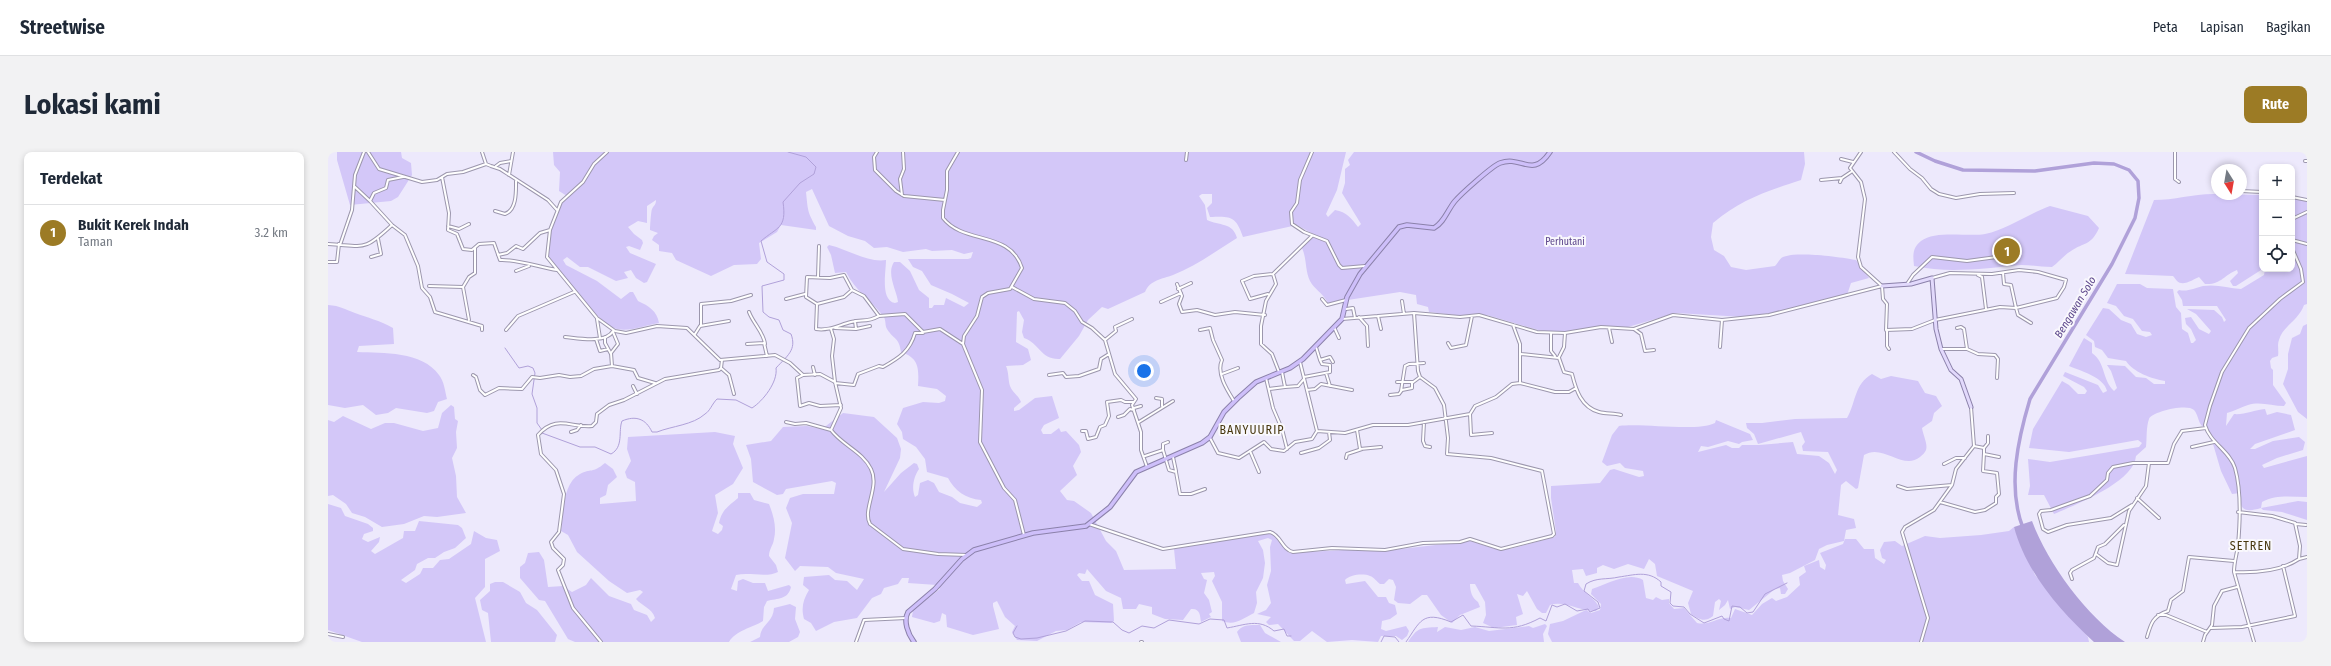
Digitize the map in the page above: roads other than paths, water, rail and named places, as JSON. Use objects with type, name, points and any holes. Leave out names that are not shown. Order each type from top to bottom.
[{"type":"highway","points":[[913,641],[908,632],[906,618],[910,609],[935,589],[966,555],[974,550],[1025,535],[1077,528],[1089,524],[1112,505],[1130,478],[1147,466],[1193,448],[1210,437],[1224,412],[1234,401],[1253,385],[1300,362],[1316,347],[1342,319],[1346,309],[1346,300],[1365,266],[1400,226],[1436,227],[1458,198],[1498,164],[1509,162],[1536,165],[1542,162],[1550,152]]},
{"type":"main road","points":[[1882,286],[1907,284],[1932,278],[1935,320],[1941,349],[1951,370],[1961,379],[1971,407]]},
{"type":"street","points":[[328,262],[336,262],[340,245],[352,212],[353,186],[357,167],[364,152]]},
{"type":"street","points":[[368,152],[379,169],[425,182],[437,180],[448,173],[464,172],[486,164],[509,175],[548,200],[557,210]]},
{"type":"street","points":[[482,152],[486,164]]},
{"type":"street","points":[[509,175],[513,152]]},
{"type":"street","points":[[607,152],[594,164],[583,182],[565,196],[557,210],[550,230],[546,257],[558,270],[574,292],[597,318],[613,331],[624,333],[654,326],[684,327],[694,335],[714,357],[722,360],[775,355],[785,360],[803,375]]},
{"type":"street","points":[[877,152],[874,157],[875,170],[894,190],[903,196],[945,200]]},
{"type":"street","points":[[903,196],[900,182],[904,168],[904,152]]},
{"type":"street","points":[[958,152],[947,171],[948,190],[942,213],[945,220],[970,234],[1003,244],[1016,255],[1022,271],[1012,287],[1004,292],[988,293],[982,297],[977,316],[964,336],[963,344],[982,390],[980,442],[1004,488],[1015,498],[1025,535]]},
{"type":"street","points":[[1186,160],[1187,152]]},
{"type":"street","points":[[1312,152],[1300,180],[1297,203],[1291,212],[1290,219],[1294,226],[1329,243],[1341,267],[1347,269],[1365,266]]},
{"type":"street","points":[[1861,152],[1850,166],[1851,172],[1860,180],[1864,196],[1864,222],[1857,252],[1859,263],[1866,272],[1882,286],[1883,299],[1886,304],[1887,346],[1889,349]]},
{"type":"street","points":[[1894,152],[1910,169],[1922,178],[1931,189],[1939,194],[1956,198],[1980,194],[2014,193]]},
{"type":"street","points":[[2175,152],[2175,179],[2179,182]]},
{"type":"street","points":[[1840,159],[1853,162]]},
{"type":"street","points":[[495,167],[500,163],[511,161]]},
{"type":"street","points":[[1821,180],[1842,178],[1851,172]]},
{"type":"street","points":[[370,201],[374,193],[386,188],[388,180],[394,177],[408,177]]},
{"type":"street","points":[[442,177],[449,213],[448,231],[456,234],[464,249],[472,250],[484,243],[495,243],[500,260],[514,260],[530,265],[558,270]]},
{"type":"street","points":[[1840,182],[1842,178]]},
{"type":"street","points":[[495,211],[505,214],[509,212],[516,198],[516,180]]},
{"type":"street","points":[[353,186],[404,235],[418,266],[422,288],[430,297],[435,312],[469,320],[482,326],[482,330]]},
{"type":"street","points":[[2247,191],[2259,192]]},
{"type":"street","points":[[2295,198],[2307,200]]},
{"type":"street","points":[[2295,218],[2307,212]]},
{"type":"street","points":[[448,225],[458,229],[469,224]]},
{"type":"street","points":[[328,244],[362,247],[378,239],[392,225]]},
{"type":"street","points":[[498,255],[507,253],[516,246],[523,249],[540,233],[550,230]]},
{"type":"street","points":[[1269,294],[1250,299],[1242,281],[1252,276],[1273,274],[1284,261],[1312,236]]},
{"type":"street","points":[[371,256],[381,254],[378,239]]},
{"type":"street","points":[[2295,241],[2307,244]]},
{"type":"street","points":[[818,277],[819,246]]},
{"type":"street","points":[[469,320],[463,287],[469,277],[475,273],[476,247]]},
{"type":"street","points":[[2254,642],[2246,608],[2234,572],[2234,562],[2238,544],[2238,487],[2234,466],[2214,442],[2206,428],[2208,411],[2222,372],[2249,328],[2280,300],[2303,282],[2301,269],[2295,255]]},
{"type":"street","points":[[1907,284],[1913,275],[1932,257],[1982,261],[2004,256]]},
{"type":"street","points":[[516,271],[530,265]]},
{"type":"street","points":[[1887,331],[1912,329],[1935,320],[1986,309],[2000,307],[2016,308],[2057,298],[2066,281],[2038,272],[2019,270],[1976,275],[1950,273],[1932,278]]},
{"type":"street","points":[[2003,272],[2004,284],[2011,285],[2017,314],[2031,322]]},
{"type":"street","points":[[1273,274],[1276,284],[1269,294],[1265,315],[1261,326],[1261,344],[1272,354],[1285,387]]},
{"type":"street","points":[[852,290],[844,297],[817,304],[806,298],[805,294],[807,277],[830,278],[844,275],[852,290],[864,296],[879,316]]},
{"type":"street","points":[[1976,275],[1981,277],[1986,309]]},
{"type":"street","points":[[1178,288],[1191,283]]},
{"type":"street","points":[[1177,284],[1182,296],[1179,304],[1182,312],[1197,310],[1215,315],[1235,312],[1265,315]]},
{"type":"street","points":[[429,286],[463,287]]},
{"type":"street","points":[[1342,319],[1414,313],[1460,317],[1484,316],[1537,332],[1565,334],[1595,328],[1634,329],[1673,315],[1722,320],[1776,314],[1882,286]]},
{"type":"street","points":[[1012,287],[1034,299],[1066,304],[1082,322],[1092,328],[1105,340],[1115,374],[1135,397],[1133,402],[1134,409],[1142,436],[1141,450],[1147,466]]},
{"type":"street","points":[[506,330],[518,316],[574,292]]},
{"type":"street","points":[[1161,302],[1181,293]]},
{"type":"street","points":[[786,299],[805,294]]},
{"type":"street","points":[[702,326],[701,304],[731,301],[751,295]]},
{"type":"street","points":[[1322,299],[1327,305],[1346,300]]},
{"type":"street","points":[[1402,301],[1404,314]]},
{"type":"street","points":[[817,304],[816,328],[831,329],[855,321],[868,322],[879,316],[905,314],[924,333]]},
{"type":"street","points":[[1346,309],[1353,308],[1354,318]]},
{"type":"street","points":[[749,312],[754,324],[764,337],[767,356]]},
{"type":"street","points":[[1089,524],[1160,549],[1270,532],[1276,535],[1288,551],[1293,552],[1332,548],[1386,550],[1423,544],[1460,542],[1473,539],[1493,548],[1501,549],[1553,535],[1552,517],[1542,471],[1491,458],[1447,454],[1448,438],[1444,405],[1435,388],[1420,377],[1417,363],[1414,313]]},
{"type":"street","points":[[1378,316],[1381,329]]},
{"type":"street","points":[[1448,342],[1450,347],[1466,345],[1472,316]]},
{"type":"street","points":[[1359,317],[1367,326],[1368,346]]},
{"type":"street","points":[[597,318],[600,338]]},
{"type":"street","points":[[1105,340],[1116,331],[1116,326],[1132,319]]},
{"type":"street","points":[[1720,347],[1722,320]]},
{"type":"street","points":[[694,335],[698,328],[702,326],[729,321]]},
{"type":"street","points":[[855,321],[856,329]]},
{"type":"street","points":[[1512,324],[1520,341],[1520,383]]},
{"type":"street","points":[[841,405],[820,406],[809,403],[800,406],[797,378],[803,375],[822,375],[835,383],[854,385],[859,374],[879,366],[883,367],[900,358],[908,350],[916,332],[917,325]]},
{"type":"street","points":[[834,328],[856,329],[870,326]]},
{"type":"street","points":[[1334,326],[1339,338]]},
{"type":"street","points":[[1957,328],[1961,327],[1964,329],[1967,349]]},
{"type":"street","points":[[1200,330],[1210,328],[1213,340],[1222,360],[1222,374],[1226,387],[1234,401]]},
{"type":"street","points":[[1609,328],[1612,342]]},
{"type":"street","points":[[830,430],[841,405],[835,383],[832,356],[835,341],[831,329]]},
{"type":"street","points":[[916,332],[924,333],[940,329],[963,344]]},
{"type":"street","points":[[1634,329],[1641,334],[1645,351],[1654,350]]},
{"type":"street","points":[[565,337],[576,339],[600,338],[613,331]]},
{"type":"street","points":[[611,354],[618,344],[613,331]]},
{"type":"street","points":[[1551,334],[1551,351],[1555,356]]},
{"type":"street","points":[[1559,358],[1564,347],[1565,334]]},
{"type":"street","points":[[606,336],[604,342],[611,354],[612,366]]},
{"type":"street","points":[[596,338],[600,351],[608,349]]},
{"type":"street","points":[[747,344],[765,344]]},
{"type":"street","points":[[1269,389],[1298,386],[1304,378],[1330,372],[1330,366],[1322,364],[1316,347]]},
{"type":"street","points":[[1941,349],[1967,349],[1978,354],[1996,356],[1997,378]]},
{"type":"street","points":[[1049,375],[1063,372],[1066,377],[1079,376],[1099,369],[1101,359],[1109,354]]},
{"type":"street","points":[[1521,354],[1555,356],[1559,358],[1564,372],[1572,374],[1582,401],[1588,408],[1621,416]]},
{"type":"street","points":[[1320,360],[1330,357],[1333,362]]},
{"type":"street","points":[[721,368],[722,360]]},
{"type":"street","points":[[1210,437],[1218,453],[1236,458],[1264,442],[1273,450],[1287,449],[1295,442],[1312,439],[1317,431],[1300,362]]},
{"type":"street","points":[[1401,391],[1401,382],[1405,366],[1424,363]]},
{"type":"street","points":[[473,375],[485,396],[499,388],[522,389],[535,378],[559,375],[570,377],[581,376],[594,369],[612,366],[634,370],[638,378],[655,383]]},
{"type":"street","points":[[813,366],[815,375]]},
{"type":"street","points":[[601,642],[573,608],[558,570],[564,563],[564,558],[553,548],[552,542],[560,532],[564,494],[556,470],[540,452],[539,434],[543,429],[555,424],[572,423],[594,425],[596,415],[601,410],[637,394],[655,383],[672,377],[686,376],[693,373],[721,368]]},
{"type":"street","points":[[721,368],[729,375],[734,394]]},
{"type":"street","points":[[1222,374],[1238,368]]},
{"type":"street","points":[[1326,373],[1330,386]]},
{"type":"street","points":[[1390,395],[1399,394],[1401,391],[1412,388],[1414,382],[1420,377]]},
{"type":"street","points":[[1266,378],[1272,408],[1282,428],[1287,449]]},
{"type":"street","points":[[1397,382],[1414,382]]},
{"type":"street","points":[[1492,433],[1471,435],[1470,414],[1475,406],[1496,398],[1512,384],[1520,383],[1556,392],[1569,392],[1576,388]]},
{"type":"street","points":[[1307,390],[1315,389],[1321,384],[1352,390]]},
{"type":"street","points":[[633,386],[637,394]]},
{"type":"street","points":[[1156,398],[1162,399],[1162,406]]},
{"type":"street","points":[[1082,431],[1086,431],[1088,439],[1096,437],[1100,427],[1105,426],[1108,420],[1106,402],[1121,400],[1124,402],[1133,402]]},
{"type":"street","points":[[1139,422],[1162,406],[1173,401]]},
{"type":"street","points":[[1118,417],[1124,415],[1130,409],[1141,406]]},
{"type":"street","points":[[1922,642],[1928,617],[1902,532],[1905,527],[1934,510],[1952,484],[1956,469],[1974,446],[1971,407]]},
{"type":"street","points":[[1317,431],[1345,433],[1373,425],[1408,426],[1470,414]]},
{"type":"street","points":[[786,422],[794,424],[806,423],[830,430],[865,461],[871,470],[873,488],[868,520],[871,526],[903,549],[934,554],[966,555]]},
{"type":"street","points":[[1424,422],[1423,441],[1425,446],[1430,447]]},
{"type":"street","points":[[571,432],[578,430],[581,425]]},
{"type":"street","points":[[2132,505],[2111,518],[2066,525],[2048,532],[2043,529],[2039,514],[2041,511],[2051,510],[2090,496],[2106,480],[2108,473],[2113,467],[2133,463],[2168,463],[2174,444],[2182,431],[2206,428]]},
{"type":"street","points":[[1357,430],[1359,446],[1362,449]]},
{"type":"street","points":[[1301,453],[1313,452],[1328,441],[1330,437],[1329,432]]},
{"type":"street","points":[[1940,502],[1975,512],[1985,510],[1996,503],[1996,497],[1999,494],[1997,472],[1983,471],[1984,448],[1988,443],[1988,436]]},
{"type":"street","points":[[1168,442],[1163,444],[1163,450],[1169,470],[1176,472]]},
{"type":"street","points":[[2192,447],[2214,442]]},
{"type":"street","points":[[1974,446],[1984,448]]},
{"type":"street","points":[[1346,458],[1347,454],[1362,449],[1381,447]]},
{"type":"street","points":[[1144,456],[1163,450]]},
{"type":"street","points":[[1250,451],[1259,472]]},
{"type":"street","points":[[1984,453],[1998,457]]},
{"type":"street","points":[[1173,457],[1180,494],[1191,494],[1205,489]]},
{"type":"street","points":[[1944,464],[1957,458],[1965,458]]},
{"type":"street","points":[[2096,554],[2108,563],[2117,565],[2125,524],[2132,505],[2147,482],[2150,463]]},
{"type":"street","points":[[1898,486],[1908,489],[1952,484]]},
{"type":"street","points":[[2137,498],[2159,518]]},
{"type":"street","points":[[2238,512],[2277,516],[2296,524],[2306,525]]},
{"type":"street","points":[[2072,579],[2070,573],[2072,570],[2096,554],[2098,547],[2105,544],[2125,524]]},
{"type":"street","points":[[2296,524],[2300,546],[2299,559]]},
{"type":"street","points":[[2147,637],[2152,621],[2157,615],[2168,611],[2171,600],[2183,591],[2189,557],[2234,562]]},
{"type":"street","points":[[2234,572],[2256,572],[2283,566],[2307,557]]},
{"type":"street","points":[[2211,628],[2250,626],[2296,615],[2283,566]]},
{"type":"street","points":[[2203,642],[2207,632],[2211,628],[2214,606],[2222,591],[2238,586]]},
{"type":"street","points":[[2157,615],[2166,615],[2207,632]]},
{"type":"street","points":[[856,642],[864,620],[906,618]]},
{"type":"street","points":[[328,634],[343,637]]},
{"type":"waterway","points":[[542,433],[580,447],[595,447],[611,454],[618,447],[622,421],[627,419],[640,419],[647,424],[652,432],[657,432],[695,421],[708,411],[717,399],[736,400],[752,408],[761,401],[769,391],[775,379],[776,368],[790,352],[793,344],[791,334],[783,330],[779,320],[769,317],[763,312],[762,286],[784,280],[784,274],[767,262],[761,241],[780,226],[784,218],[783,202],[800,183],[814,174],[816,167],[806,157],[788,152]]},
{"type":"waterway","name":"Bengawan Solo","points":[[1916,152],[1935,161],[1963,170],[2035,171],[2094,163],[2114,164],[2129,170],[2138,181],[2139,198],[2135,218],[2112,264],[2030,399],[2018,447],[2015,480],[2018,512],[2023,528]]},
{"type":"waterway","points":[[505,348],[519,368],[528,366],[533,368],[535,373],[532,394],[537,408],[537,423],[542,430]]},
{"type":"waterway","points":[[1406,642],[1423,620],[1434,617],[1451,622],[1463,615],[1471,626],[1506,628],[1521,626],[1540,618],[1546,621],[1552,605],[1557,607],[1565,604],[1577,611],[1588,609],[1590,612],[1600,608],[1598,602],[1584,591],[1586,584],[1598,580],[1641,574],[1656,578],[1661,582],[1661,586],[1671,592],[1670,603],[1673,606],[1684,607],[1690,614],[1704,623],[1722,616],[1724,619],[1729,621],[1732,606],[1740,607],[1747,613],[1753,612],[1765,594],[1787,583]]},
{"type":"waterway","points":[[1017,626],[1013,633],[1015,637],[1021,639],[1037,638],[1066,631],[1085,621],[1113,622],[1122,630],[1129,633],[1142,626],[1154,628],[1169,620],[1199,624],[1210,619],[1224,620],[1227,628],[1246,624],[1257,624],[1268,627],[1274,631],[1284,629],[1287,636],[1291,636]]},
{"type":"waterway","points":[[1381,642],[1384,636],[1395,637],[1399,642]]},
{"type":"place","name":"Bukit Kerek Indah","points":[[2007,251]]},
{"type":"district","name":"BANYUURIP","points":[[1252,430]]},
{"type":"district","name":"SETREN","points":[[2251,546]]},
{"type":"park label","name":"Perhutani","points":[[1565,241]]}]
